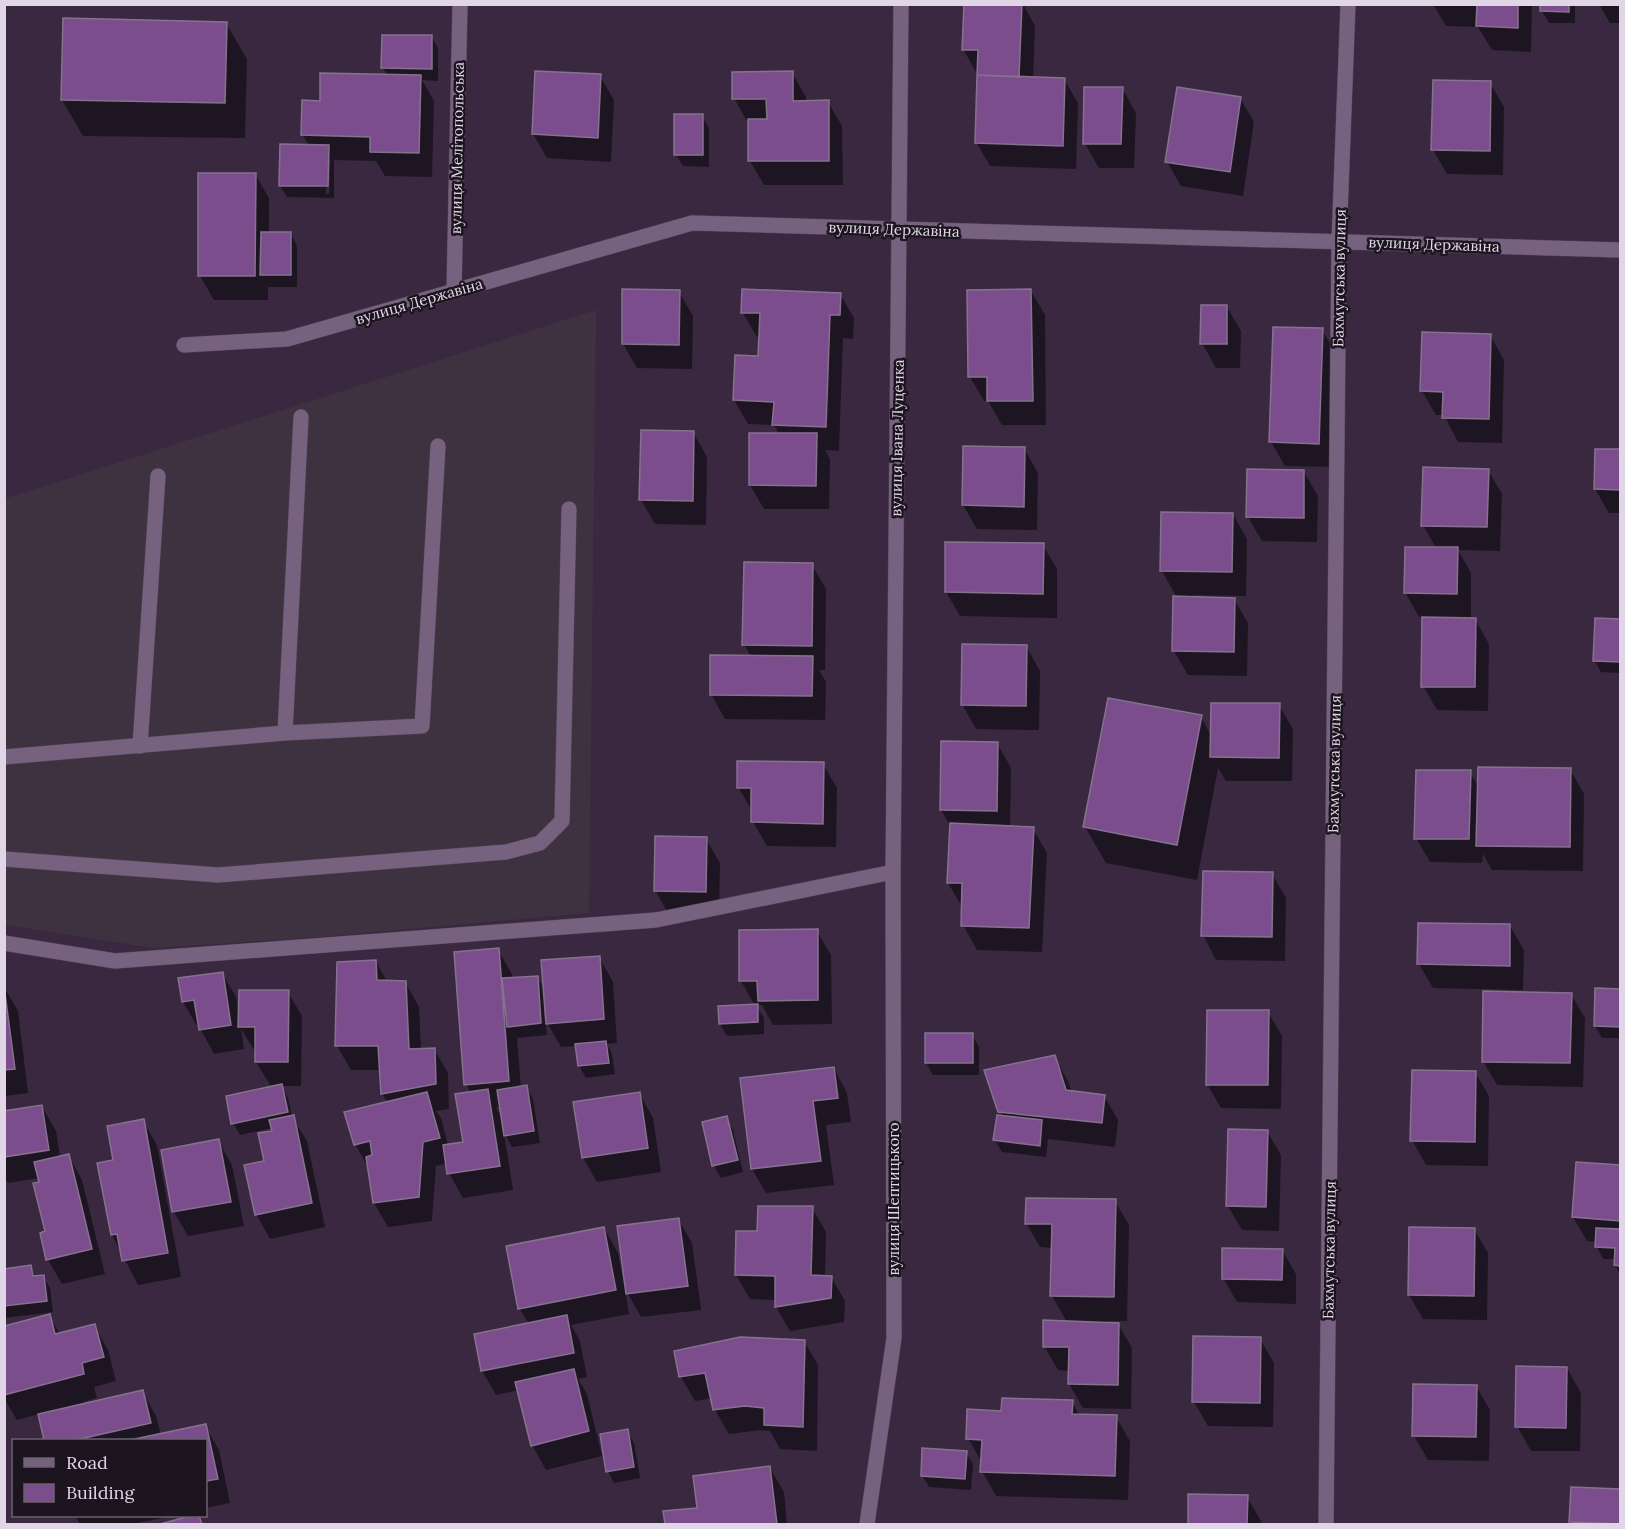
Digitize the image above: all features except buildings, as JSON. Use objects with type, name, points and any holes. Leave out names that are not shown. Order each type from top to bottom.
[{"type":"street","name":"вулиця Мелітопольська","points":[[454,291],[460,4]]},
{"type":"street","name":"вулиця Івана Луценка","points":[[893,872],[901,4]]},
{"type":"street","name":"Бахмутська вулиця","points":[[1326,1524],[1339,241],[1347,4]]},
{"type":"street","name":"вулиця Державіна","points":[[184,345],[287,339],[692,223],[1620,250]]},
{"type":"street","points":[[285,733],[301,417]]},
{"type":"street","points":[[4,757],[285,733],[423,726],[438,446]]},
{"type":"street","points":[[140,746],[158,476]]},
{"type":"street","points":[[4,859],[218,875],[506,852],[540,843],[562,821],[569,509]]},
{"type":"street","points":[[4,943],[115,961],[656,920],[893,872]]},
{"type":"street","name":"вулиця Шептицького","points":[[867,1524],[894,1338],[893,872]]},
{"type":"shaded area","points":[[596,310],[589,913],[308,938],[153,948],[5,925],[4,499]]}]
